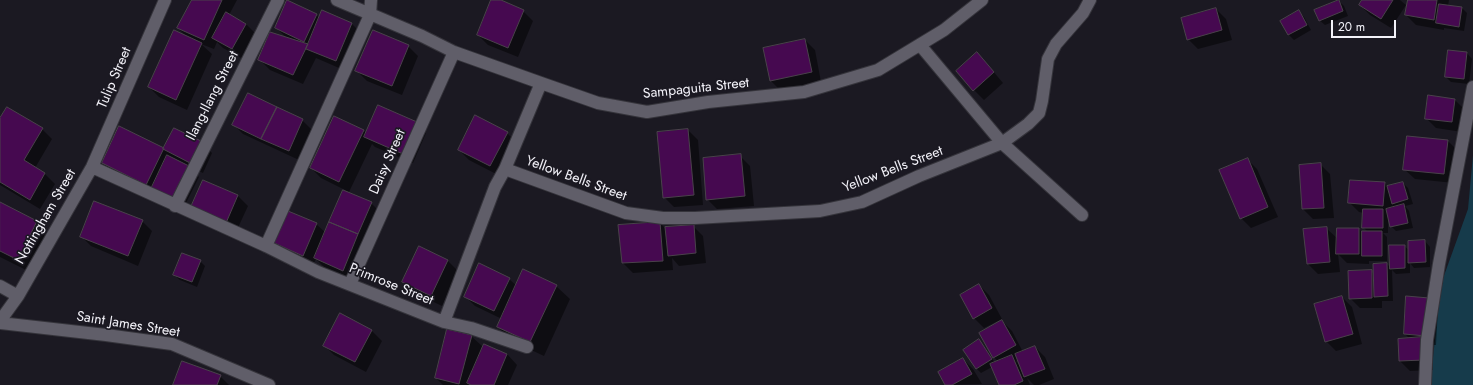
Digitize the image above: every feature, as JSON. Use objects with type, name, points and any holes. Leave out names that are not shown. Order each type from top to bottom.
[{"type":"street","name":"Tulip Street","points":[[92,167],[165,0]]},
{"type":"street","name":"Ilang-Ilang Street","points":[[175,206],[278,0]]},
{"type":"street","name":"Sampaguita Street","points":[[337,0],[422,36],[454,52],[598,103],[647,112],[708,102],[804,92],[878,70],[944,30],[982,0]]},
{"type":"street","points":[[266,246],[370,15],[371,0]]},
{"type":"street","name":"Yellow Bells Street","points":[[505,169],[626,213],[663,218],[695,218],[820,211],[862,202],[919,176],[1002,143],[1028,124],[1039,113],[1048,59],[1056,44],[1083,13],[1090,0]]},
{"type":"street","points":[[920,45],[1002,143],[1082,215]]},
{"type":"street","name":"Daisy Street","points":[[350,284],[454,52]]},
{"type":"street","name":"Primrose Street","points":[[92,167],[266,246],[318,272],[444,322],[495,187],[505,169],[541,83]]},
{"type":"street","points":[[1425,385],[1427,340],[1435,287],[1473,87]]},
{"type":"street","name":"Nottingham Street","points":[[0,322],[18,296],[92,167]]},
{"type":"street","points":[[0,286],[18,296]]},
{"type":"street","name":"Saint James Street","points":[[0,322],[172,344],[269,385]]},
{"type":"street","points":[[444,322],[471,328],[527,347]]},
{"type":"water","points":[[1473,155],[1473,385],[1430,385],[1441,284],[1468,209]]},
{"type":"building","points":[[192,0],[222,0],[204,40],[177,28]]},
{"type":"building","points":[[287,0],[317,14],[304,42],[275,28]]},
{"type":"building","points":[[491,0],[501,0],[524,10],[508,48],[477,35]]},
{"type":"building","points":[[1339,0],[1343,11],[1319,21],[1314,10]]},
{"type":"building","points":[[1362,0],[1393,0],[1381,19],[1359,5]]},
{"type":"building","points":[[1408,0],[1437,0],[1434,20],[1405,15]]},
{"type":"building","points":[[1439,4],[1462,7],[1459,27],[1436,23]]},
{"type":"building","points":[[1216,8],[1222,30],[1187,40],[1181,18]]},
{"type":"building","points":[[322,10],[352,23],[336,61],[306,49]]},
{"type":"building","points":[[1299,10],[1307,25],[1288,35],[1280,21]]},
{"type":"building","points":[[226,12],[246,24],[232,49],[212,38]]},
{"type":"building","points":[[174,30],[202,43],[176,100],[148,87]]},
{"type":"building","points":[[373,30],[409,45],[392,86],[355,71]]},
{"type":"building","points":[[270,32],[308,44],[293,75],[258,60]]},
{"type":"building","points":[[805,39],[812,72],[770,81],[763,48]]},
{"type":"building","points":[[1448,50],[1467,52],[1464,79],[1445,77]]},
{"type":"building","points":[[977,52],[994,72],[973,91],[956,71]]},
{"type":"building","points":[[248,93],[277,107],[261,139],[232,125]]},
{"type":"building","points":[[1428,95],[1455,99],[1452,122],[1425,119]]},
{"type":"building","points":[[378,105],[417,122],[403,154],[364,137]]},
{"type":"building","points":[[7,107],[43,128],[24,160],[45,173],[30,200],[0,182],[0,118]]},
{"type":"building","points":[[277,107],[303,119],[289,151],[261,139]]},
{"type":"building","points":[[475,115],[508,132],[490,166],[458,150]]},
{"type":"building","points":[[334,116],[364,130],[339,182],[310,168]]},
{"type":"building","points":[[119,126],[164,148],[146,185],[102,163]]},
{"type":"building","points":[[174,128],[203,142],[192,164],[163,149]]},
{"type":"building","points":[[688,129],[694,195],[663,198],[657,132]]},
{"type":"building","points":[[1407,136],[1448,140],[1444,174],[1403,170]]},
{"type":"building","points":[[741,154],[745,196],[706,200],[703,158]]},
{"type":"building","points":[[167,155],[189,166],[173,200],[151,189]]},
{"type":"building","points":[[1248,158],[1268,207],[1240,219],[1219,170]]},
{"type":"building","points":[[1321,163],[1324,208],[1302,209],[1299,165]]},
{"type":"building","points":[[203,180],[238,195],[226,223],[191,207]]},
{"type":"building","points":[[1350,180],[1385,182],[1383,206],[1348,203]]},
{"type":"building","points":[[1403,182],[1408,199],[1392,204],[1387,186]]},
{"type":"building","points":[[343,190],[372,202],[358,234],[329,222]]},
{"type":"building","points":[[94,201],[143,220],[128,256],[80,237]]},
{"type":"building","points":[[0,202],[37,221],[18,260],[0,251]]},
{"type":"building","points":[[1404,204],[1408,223],[1390,227],[1386,209]]},
{"type":"building","points":[[1363,209],[1383,209],[1383,228],[1362,228]]},
{"type":"building","points":[[288,211],[317,223],[303,256],[274,243]]},
{"type":"building","points":[[329,222],[358,234],[343,271],[314,258]]},
{"type":"building","points":[[660,222],[663,261],[622,263],[618,225]]},
{"type":"building","points":[[694,225],[696,253],[668,256],[665,227]]},
{"type":"building","points":[[1327,227],[1330,262],[1307,264],[1303,229]]},
{"type":"building","points":[[1337,228],[1359,228],[1359,254],[1336,254]]},
{"type":"building","points":[[1362,231],[1382,231],[1382,256],[1362,256]]},
{"type":"building","points":[[1425,240],[1426,262],[1408,263],[1408,241]]},
{"type":"building","points":[[1389,245],[1405,245],[1405,268],[1390,269]]},
{"type":"building","points":[[419,246],[448,260],[431,296],[402,282]]},
{"type":"building","points":[[182,253],[201,260],[192,282],[173,275]]},
{"type":"building","points":[[479,263],[510,278],[494,311],[464,297]]},
{"type":"building","points":[[1387,263],[1388,296],[1374,297],[1373,264]]},
{"type":"building","points":[[523,269],[557,285],[530,342],[497,327]]},
{"type":"building","points":[[1372,270],[1372,298],[1349,299],[1348,271]]},
{"type":"building","points":[[979,284],[992,308],[973,319],[960,295]]},
{"type":"building","points":[[1342,296],[1353,334],[1325,342],[1314,304]]},
{"type":"building","points":[[1406,296],[1429,298],[1426,336],[1404,334]]},
{"type":"building","points":[[340,313],[372,330],[355,362],[323,346]]},
{"type":"building","points":[[1002,320],[1016,345],[993,358],[979,333]]},
{"type":"building","points":[[447,329],[472,335],[459,384],[435,378]]},
{"type":"building","points":[[1422,337],[1424,360],[1399,361],[1398,339]]},
{"type":"building","points":[[979,339],[992,359],[976,369],[963,350]]},
{"type":"building","points":[[484,344],[507,354],[494,385],[471,385],[467,383]]},
{"type":"building","points":[[1035,346],[1045,369],[1024,377],[1015,354]]},
{"type":"building","points":[[1012,355],[1023,381],[1014,385],[999,385],[990,364]]},
{"type":"building","points":[[963,358],[972,374],[952,385],[945,385],[938,372]]},
{"type":"building","points":[[182,361],[221,375],[217,385],[173,385]]}]
